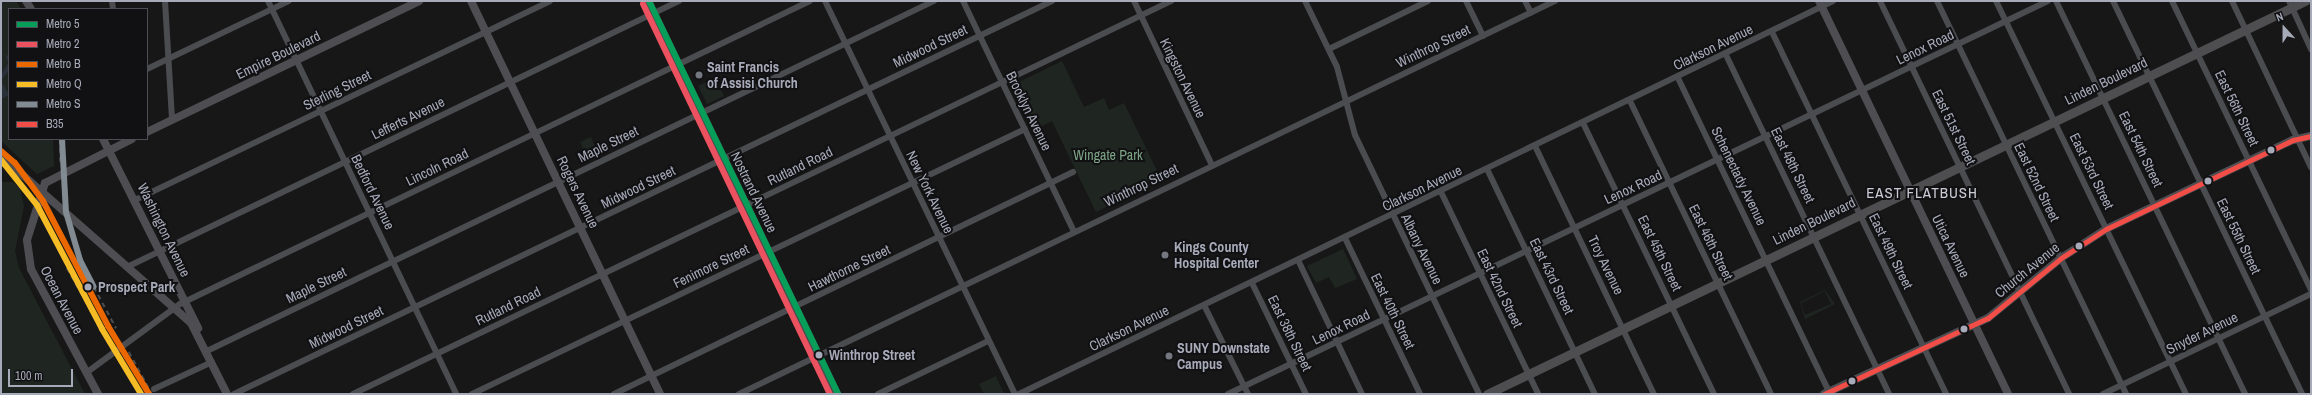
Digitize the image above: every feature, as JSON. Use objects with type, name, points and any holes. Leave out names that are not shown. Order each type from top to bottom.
[{"type":"highway","name":"Linden Boulevard","points":[[1487,394],[2245,30],[2290,4],[2305,1]]},
{"type":"main road","name":"Empire Boulevard","points":[[148,132],[419,1]]},
{"type":"main road","name":"Rogers Avenue","points":[[471,1],[660,394]]},
{"type":"main road","name":"Nostrand Avenue","points":[[648,1],[837,394]]},
{"type":"main road","name":"Utica Avenue","points":[[1820,4],[2008,394]]},
{"type":"main road","name":"Church Avenue","points":[[1828,393],[1974,325],[2020,292],[2061,258],[2106,229],[2249,161],[2298,139],[2311,136]]},
{"type":"main road","name":"Washington Avenue","points":[[105,140],[185,301],[198,333]]},
{"type":"main road","points":[[42,191],[45,183],[58,173],[128,140]]},
{"type":"main road","points":[[1,156],[174,308],[198,333],[227,394]]},
{"type":"main road","name":"Ocean Avenue","points":[[42,191],[28,232],[30,266],[86,374],[98,394]]},
{"type":"street","points":[[165,1],[172,120]]},
{"type":"street","name":"Bedford Avenue","points":[[268,1],[456,394]]},
{"type":"street","points":[[148,68],[289,1]]},
{"type":"street","name":"Sterling Street","points":[[135,200],[550,1]]},
{"type":"street","name":"Lefferts Avenue","points":[[126,267],[678,1]]},
{"type":"street","name":"Lincoln Road","points":[[86,374],[185,301],[810,1]]},
{"type":"street","name":"New York Avenue","points":[[825,1],[1014,394]]},
{"type":"street","name":"Maple Street","points":[[207,351],[934,1]]},
{"type":"street","name":"Brooklyn Avenue","points":[[963,1],[1074,232]]},
{"type":"street","name":"Midwood Street","points":[[234,394],[1052,1]]},
{"type":"street","name":"Kingston Avenue","points":[[1134,1],[1212,165]]},
{"type":"street","name":"Rutland Road","points":[[353,394],[1171,1]]},
{"type":"street","name":"Albany Avenue","points":[[1305,1],[1329,49],[1346,101],[1355,135],[1479,394]]},
{"type":"street","points":[[1329,49],[1428,1]]},
{"type":"street","points":[[1466,1],[1483,36]]},
{"type":"street","points":[[1525,1],[1531,13]]},
{"type":"street","name":"Winthrop Street","points":[[739,394],[1555,1]]},
{"type":"street","name":"Clarkson Avenue","points":[[1020,394],[1726,55],[1772,32],[1820,4],[1833,1]]},
{"type":"street","name":"East 51st Street","points":[[1880,1],[2069,394]]},
{"type":"street","name":"East 52nd Street","points":[[1938,1],[2126,394]]},
{"type":"street","name":"East 53rd Street","points":[[1996,1],[2186,394]]},
{"type":"street","name":"Lenox Road","points":[[1228,394],[2048,1]]},
{"type":"street","name":"East 54th Street","points":[[2056,1],[2245,394]]},
{"type":"street","name":"East 55th Street","points":[[2113,1],[2302,394]]},
{"type":"street","name":"East 56th Street","points":[[2172,1],[2311,290]]},
{"type":"street","points":[[2232,1],[2311,167]]},
{"type":"street","points":[[2290,4],[2311,49]]},
{"type":"street","name":"East 49th Street","points":[[1772,32],[1946,394]]},
{"type":"street","name":"East 48th Street","points":[[1726,55],[1889,394]]},
{"type":"street","name":"Schenectady Avenue","points":[[1678,78],[1766,260],[1828,393]]},
{"type":"street","name":"East 46th Street","points":[[1630,101],[1771,394]]},
{"type":"street","name":"East 45th Street","points":[[1583,123],[1714,394]]},
{"type":"street","name":"Fenimore Street","points":[[472,394],[1024,129]]},
{"type":"street","name":"Troy Avenue","points":[[1536,146],[1654,394]]},
{"type":"street","name":"East 43rd Street","points":[[1487,169],[1595,394]]},
{"type":"street","name":"Hawthorne Street","points":[[614,394],[1072,172]]},
{"type":"street","name":"East 42nd Street","points":[[1441,192],[1538,394]]},
{"type":"street","name":"East 40th Street","points":[[1344,238],[1420,394]]},
{"type":"street","points":[[1298,260],[1362,394]]},
{"type":"street","name":"East 38th Street","points":[[1252,283],[1306,394]]},
{"type":"street","name":"Snyder Avenue","points":[[2102,394],[2311,294]]},
{"type":"street","points":[[1204,305],[1248,394]]},
{"type":"street","points":[[878,394],[988,341]]},
{"type":"street","points":[[154,389],[212,362]]},
{"type":"green space","points":[[1,1],[16,1],[20,8],[8,8],[8,140],[53,140],[54,166],[37,174],[1,141]]},
{"type":"green space","name":"Wingate Park","points":[[1062,61],[1084,107],[1104,98],[1109,110],[1124,103],[1161,179],[1096,212],[1052,121],[1034,130],[1013,85]]},
{"type":"green space","points":[[715,78],[724,96],[707,104],[698,86]]},
{"type":"green space","points":[[591,137],[599,156],[589,161],[580,142]]},
{"type":"green space","points":[[1,182],[13,182],[20,189],[24,206],[15,251],[19,268],[85,394],[1,394]]},
{"type":"green space","points":[[1343,249],[1357,279],[1335,288],[1329,277],[1316,283],[1307,266]]},
{"type":"green space","points":[[1825,290],[1835,304],[1805,319],[1800,302]],"holes":[[[1825,291],[1831,304],[1805,315],[1801,303]]]},
{"type":"green space","points":[[996,376],[1004,394],[984,394],[979,384]]},
{"type":"shaded area","points":[[8,64],[8,71],[1,81],[1,75]]},
{"type":"shaded area","points":[[1,81],[8,96],[1,99]]},
{"type":"railway","points":[[60,140],[60,162]]},
{"type":"railway","points":[[67,268],[101,329]]},
{"type":"railway","points":[[94,287],[116,328]]},
{"type":"railway","points":[[129,352],[152,394]]},
{"type":"railway","points":[[121,357],[143,394]]},
{"type":"metro line","name":"5","points":[[649,1],[838,394]]},
{"type":"metro line","name":"2","points":[[643,4],[830,394]]},
{"type":"metro line","name":"S","points":[[62,140],[66,212],[80,260],[94,287]]},
{"type":"metro line","name":"B","points":[[1,151],[15,163],[43,201],[108,326],[149,394]]},
{"type":"metro line","name":"Q","points":[[1,160],[37,205],[102,329],[141,394]]},
{"type":"transit line","name":"B35","points":[[1824,394],[1988,318],[2061,258],[2106,229],[2293,140],[2311,136]]},
{"type":"place","name":"Saint Francis of Assisi Church","points":[[699,75]]},
{"type":"place","name":"Kings County Hospital Center","points":[[1165,255]]},
{"type":"place","name":"Prospect Park","points":[[88,287]]},
{"type":"place","name":"Winthrop Street","points":[[819,355]]},
{"type":"place","name":"SUNY Downstate Campus","points":[[1169,356]]},
{"type":"district","name":"EAST FLATBUSH","points":[[1922,193]]}]
